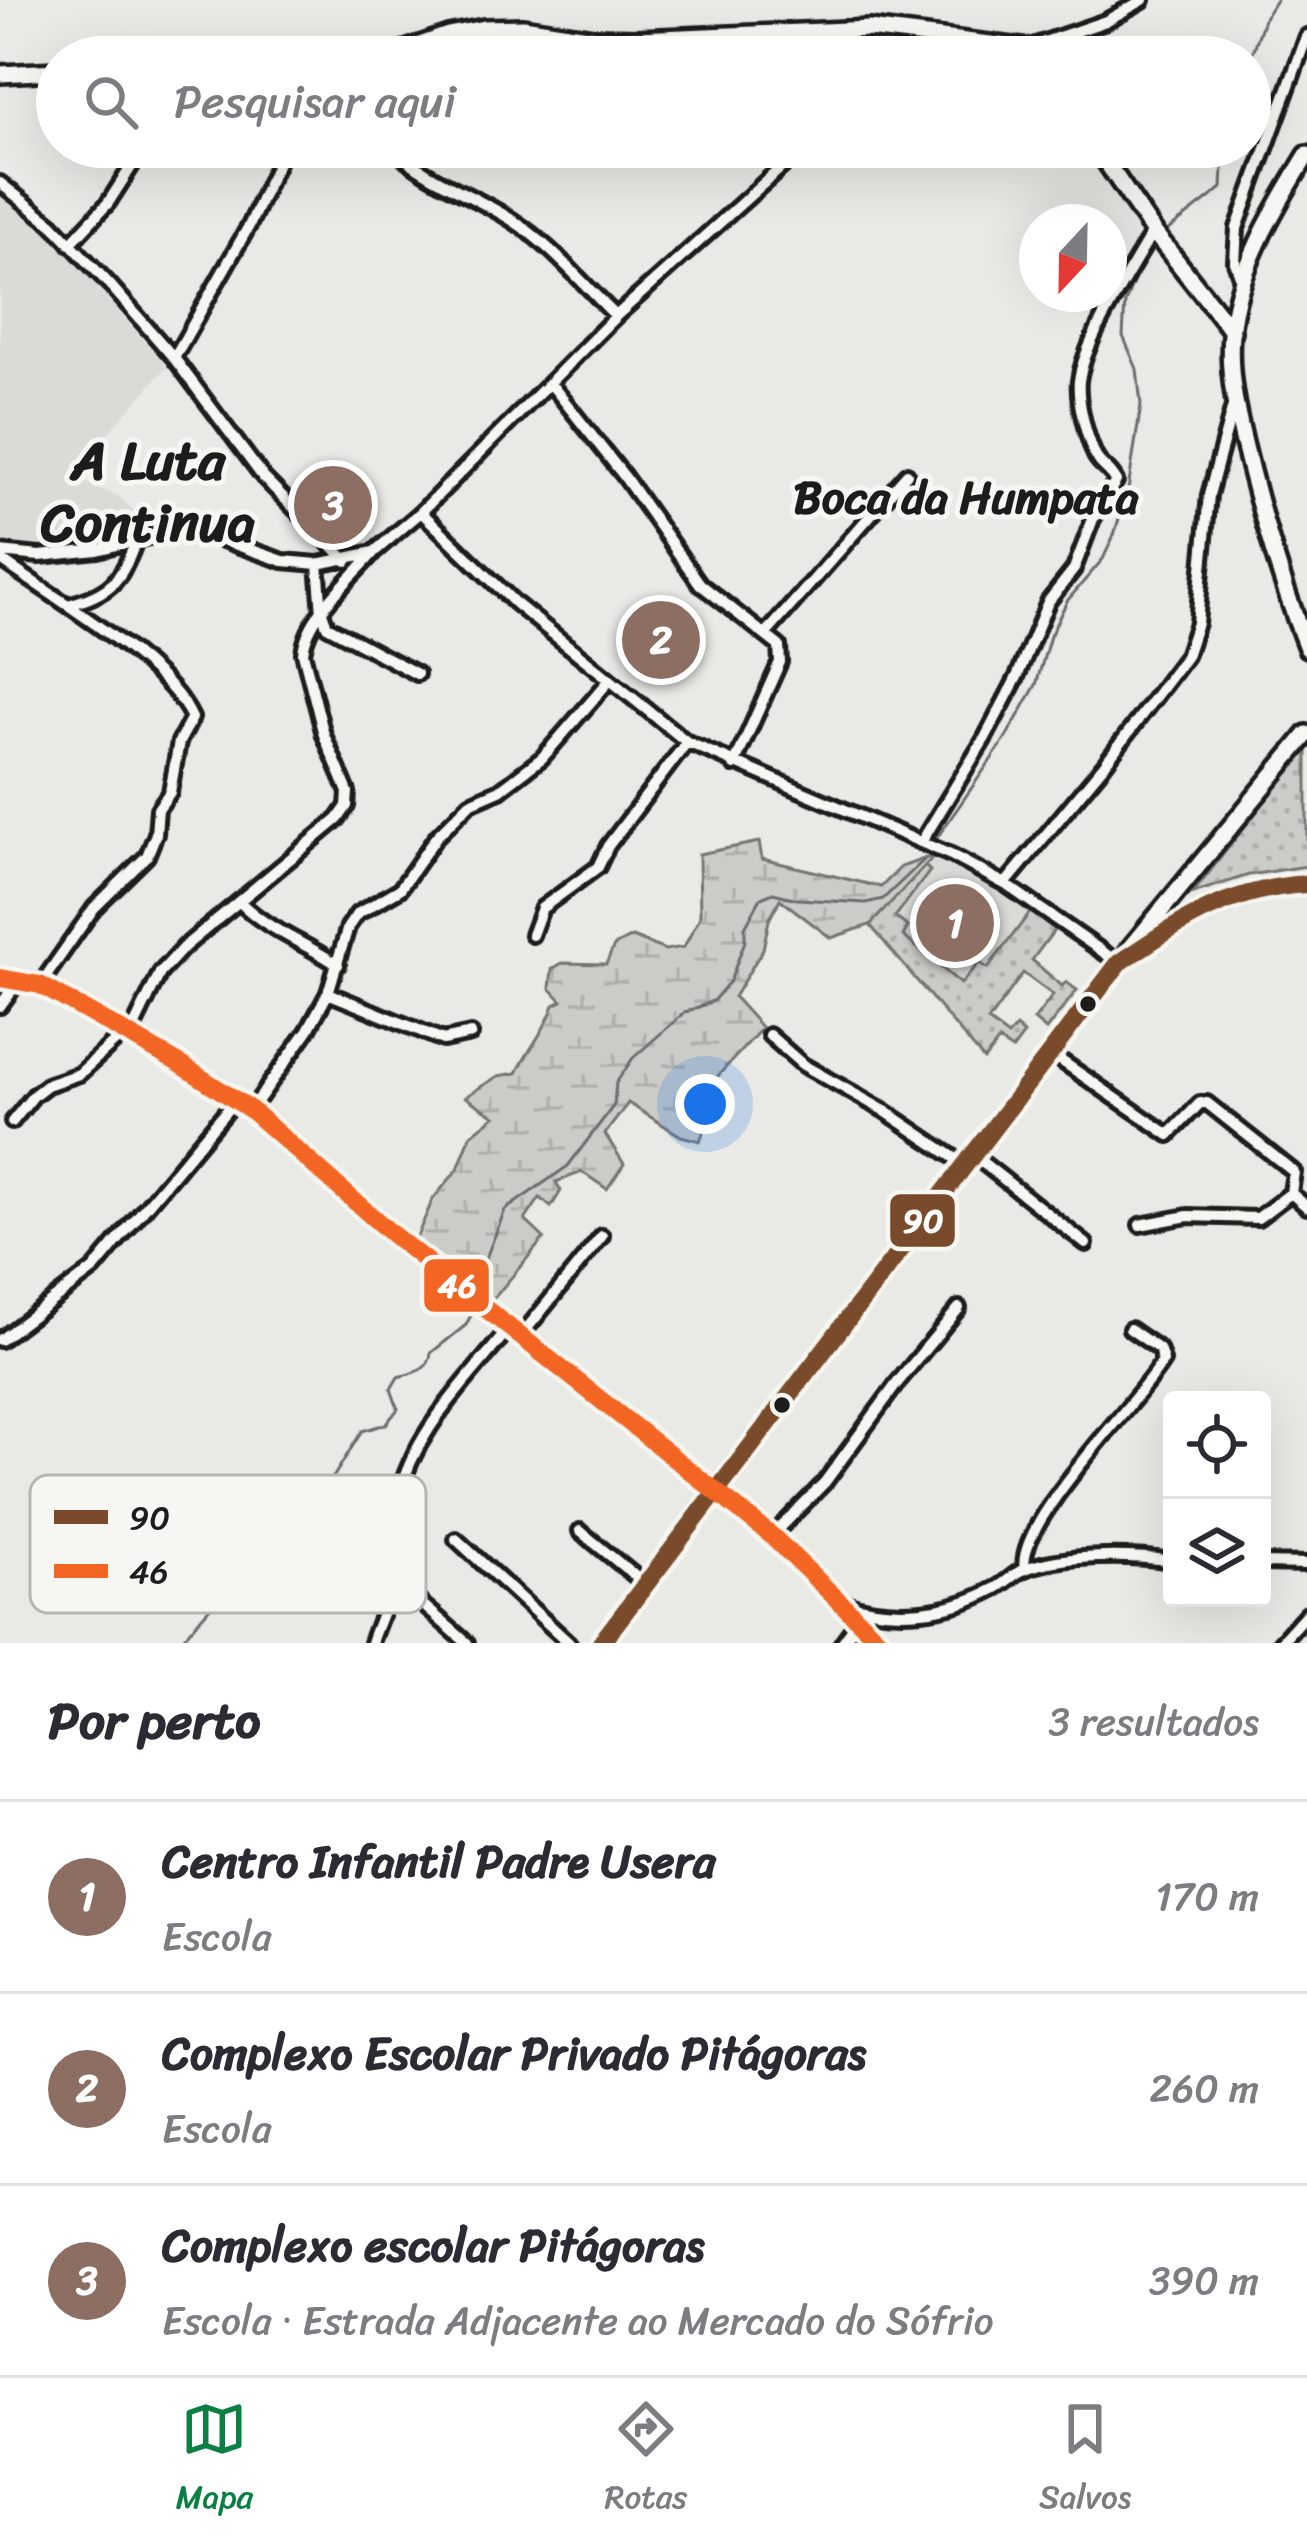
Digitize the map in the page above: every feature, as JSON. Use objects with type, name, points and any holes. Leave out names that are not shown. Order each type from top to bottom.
[{"type":"main road","points":[[457,36],[484,28],[523,27],[581,36]]},
{"type":"main road","points":[[688,36],[825,28],[932,36]]},
{"type":"main road","points":[[0,74],[36,72]]},
{"type":"main road","points":[[1307,155],[1270,221],[1243,286],[1232,331],[1234,403],[1276,570],[1307,648]]},
{"type":"main road","points":[[1110,168],[1232,331]]},
{"type":"main road","points":[[601,1643],[1119,963],[1307,734]]},
{"type":"main road","points":[[1119,963],[1193,914],[1227,899],[1265,887],[1307,884]]},
{"type":"street","points":[[1072,36],[1143,0]]},
{"type":"street","points":[[1271,136],[1307,36]]},
{"type":"street","points":[[70,244],[108,203],[130,168]]},
{"type":"street","points":[[174,358],[276,168]]},
{"type":"street","points":[[418,168],[541,240],[616,316]]},
{"type":"street","points":[[13,1122],[34,1095],[79,1074],[126,1035],[160,974],[184,947],[338,819],[347,806],[347,792],[324,735],[303,652],[304,641],[322,612],[374,552],[421,512],[616,316],[781,168]]},
{"type":"street","points":[[1243,286],[1235,262],[1238,228],[1260,168]]},
{"type":"street","points":[[0,183],[70,244],[174,358],[262,477],[347,561]]},
{"type":"street","points":[[922,841],[986,739],[1048,602],[1074,568],[1089,526],[1116,481],[1094,454],[1079,402],[1079,382],[1091,344],[1153,231]]},
{"type":"street","points":[[550,383],[624,476],[700,584],[782,653],[734,765]]},
{"type":"street","points":[[1005,884],[1186,656],[1197,623],[1209,495],[1234,403]]},
{"type":"street","points":[[765,635],[907,474]]},
{"type":"street","points":[[421,512],[515,603],[687,742],[922,841],[1005,884],[1119,963]]},
{"type":"street","points":[[0,555],[40,556],[135,543],[163,532],[197,531],[283,561],[318,564],[374,552]]},
{"type":"street","points":[[68,605],[96,597],[124,573],[135,543]]},
{"type":"street","points":[[0,555],[165,682],[192,718],[179,742],[170,792],[158,809],[156,834],[147,856],[94,908],[40,985]]},
{"type":"street","points":[[318,564],[327,626],[417,674]]},
{"type":"street","points":[[251,1110],[308,1030],[328,993],[348,928],[357,914],[400,889],[436,837],[470,803],[500,790],[542,758],[610,680]]},
{"type":"street","points":[[532,935],[542,908],[598,867],[608,846],[687,742]]},
{"type":"street","points":[[240,902],[262,923],[338,965]]},
{"type":"street","points":[[0,978],[40,985],[251,1110],[394,1235],[772,1536],[882,1643]]},
{"type":"street","points":[[0,1006],[20,980]]},
{"type":"street","points":[[328,993],[443,1040],[471,1034]]},
{"type":"street","points":[[769,1035],[803,1065],[969,1160],[1086,1244]]},
{"type":"street","points":[[1050,1053],[1168,1135],[1200,1103],[1207,1103],[1286,1162],[1295,1179],[1291,1193],[1258,1218],[1188,1216],[1140,1225]]},
{"type":"street","points":[[0,1340],[94,1269],[236,1099]]},
{"type":"street","points":[[1291,1193],[1307,1207]]},
{"type":"street","points":[[405,1475],[432,1420],[602,1236]]},
{"type":"street","points":[[772,1536],[825,1482],[959,1308]]},
{"type":"street","points":[[1024,1569],[1022,1557],[1031,1536],[1163,1361],[1159,1349],[1130,1329]]},
{"type":"street","points":[[580,1531],[646,1585]]},
{"type":"street","points":[[456,1539],[569,1643]]},
{"type":"street","points":[[839,1601],[864,1610],[902,1613],[965,1603],[1024,1569],[1122,1555],[1163,1560]]},
{"type":"street","points":[[1271,1563],[1307,1564]]},
{"type":"street","points":[[426,1607],[467,1643]]},
{"type":"street","points":[[1280,1643],[1307,1612]]},
{"type":"street","points":[[370,1643],[380,1613]]},
{"type":"street","points":[[842,1643],[858,1621]]},
{"type":"shaded area","points":[[0,191],[49,232],[167,367],[72,473],[117,495],[143,520],[134,533],[21,545],[0,541]]},
{"type":"shaded area","points":[[935,855],[1031,911],[974,987],[962,985],[880,915]]},
{"type":"green space","points":[[1307,747],[1307,866],[1249,875],[1193,893]]},
{"type":"green space","points":[[759,842],[762,859],[881,887],[901,867],[935,855],[870,925],[831,938],[780,899],[769,920],[763,949],[734,997],[762,1028],[704,1091],[714,1103],[700,1141],[681,1136],[628,1103],[605,1134],[624,1164],[607,1189],[582,1172],[556,1182],[561,1191],[551,1207],[540,1198],[525,1220],[544,1238],[490,1303],[415,1241],[433,1199],[458,1169],[471,1135],[495,1116],[465,1097],[498,1076],[517,1073],[554,1005],[562,1001],[550,988],[552,969],[562,963],[606,964],[614,946],[632,937],[665,950],[684,947],[700,917],[699,854]]},
{"type":"green space","points":[[925,866],[930,871],[895,917],[908,927],[903,936],[961,984],[979,963],[988,968],[1031,911],[1055,929],[1032,960],[1062,986],[1066,982],[1077,990],[1046,1030],[1034,1020],[1053,995],[1023,973],[988,1021],[1008,1036],[1016,1027],[1024,1034],[1012,1050],[999,1041],[984,1060],[870,925]]},
{"type":"green space","points":[[933,894],[983,932],[967,953],[917,915]]},
{"type":"waterway","points":[[1258,36],[1276,0]]},
{"type":"waterway","points":[[1168,230],[1222,188],[1223,168]]},
{"type":"waterway","points":[[937,838],[1004,741],[1036,685],[1050,636],[1067,601],[1103,559],[1114,535],[1128,490],[1141,405],[1137,369],[1123,336],[1125,303],[1154,248]]},
{"type":"waterway","points":[[480,1296],[480,1273],[505,1210],[568,1166],[614,1105],[616,1083],[633,1058],[684,1013],[713,1001],[730,981],[745,941],[745,927],[761,898],[773,893],[866,903],[883,899],[924,860]]},
{"type":"waterway","points":[[335,1475],[362,1431],[386,1424],[398,1409],[391,1389],[398,1377],[424,1367],[431,1353],[466,1325],[476,1305]]},
{"type":"waterway","points":[[179,1643],[205,1613]]},
{"type":"transit line","name":"90","points":[[601,1643],[1119,963],[1207,909],[1253,892],[1307,884]]},
{"type":"transit line","name":"46","points":[[0,978],[40,985],[251,1110],[393,1235],[772,1536],[882,1643]]},
{"type":"place","name":"Complexo escolar Pitágoras","points":[[333,505]]},
{"type":"place","name":"Complexo Escolar Privado Pitágoras","points":[[661,640]]},
{"type":"place","name":"Centro Infantil Padre Usera","points":[[955,923]]},
{"type":"district","name":"A Luta Continua","points":[[148,492]]},
{"type":"district","name":"Boca da Humpata","points":[[966,498]]}]
